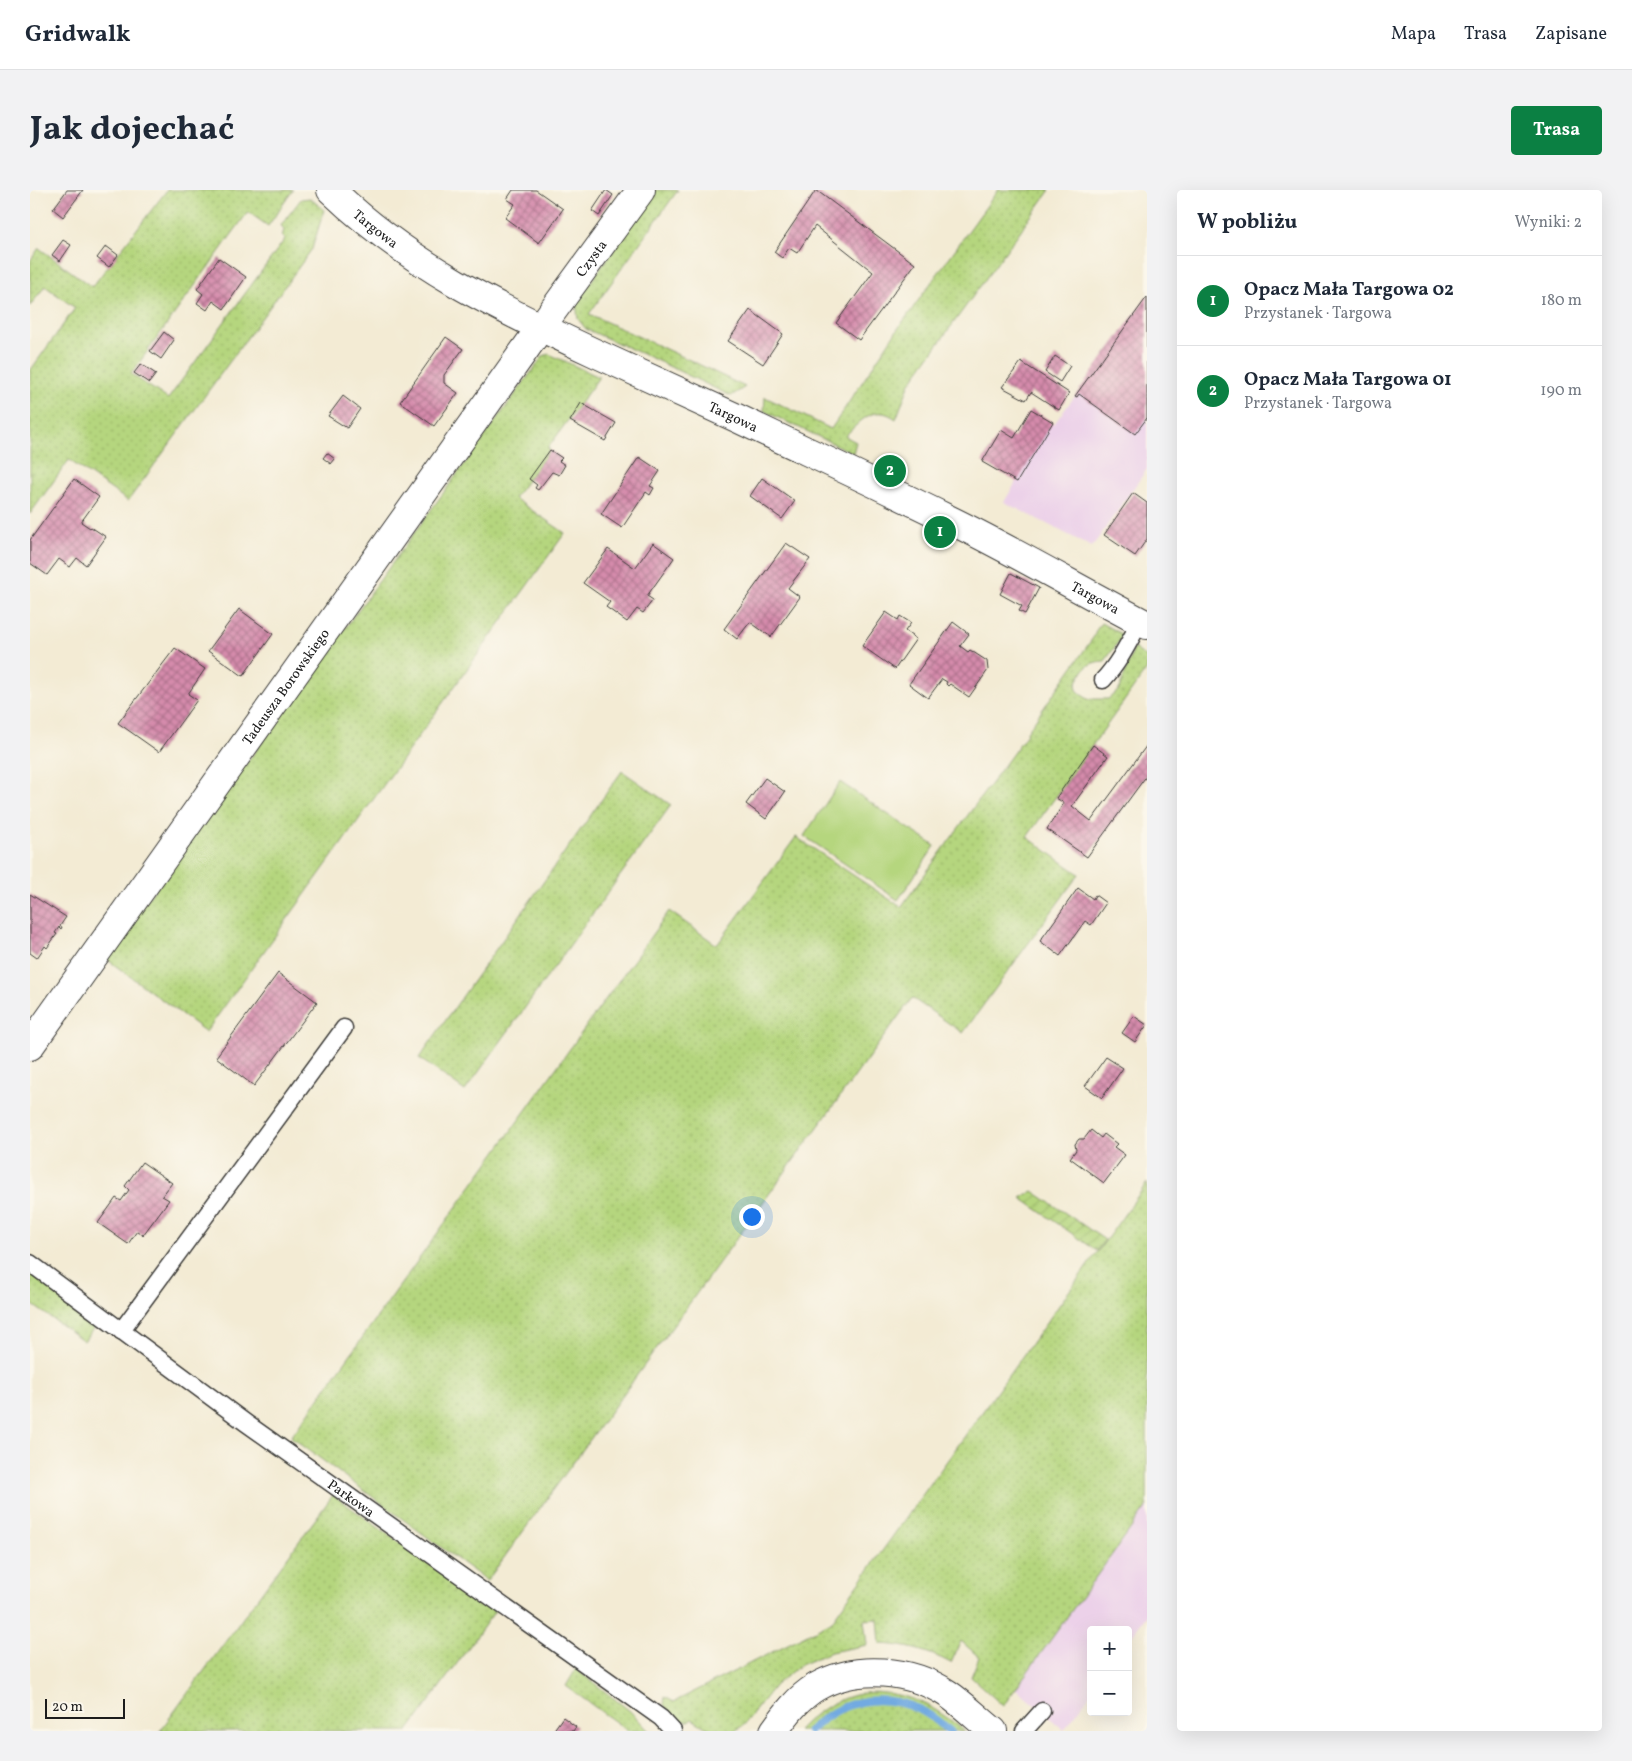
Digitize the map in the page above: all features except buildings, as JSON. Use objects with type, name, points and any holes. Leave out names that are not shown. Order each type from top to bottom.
[{"type":"street","name":"Targowa","points":[[331,190],[372,226],[407,253],[442,276],[541,328],[946,518],[1143,624]]},
{"type":"street","name":"Czysta","points":[[541,328],[641,190]]},
{"type":"street","name":"Tadeusza Borowskiego","points":[[30,1046],[541,328]]},
{"type":"street","points":[[774,1731],[796,1703],[815,1688],[836,1678],[874,1673],[902,1675],[927,1682],[948,1694],[993,1731]]},
{"type":"lane","points":[[1103,680],[1110,673],[1143,624]]},
{"type":"lane","points":[[122,1331],[344,1028]]},
{"type":"lane","name":"Parkowa","points":[[30,1263],[246,1423],[661,1718],[673,1731]]},
{"type":"lane","points":[[1024,1731],[1042,1711]]},
{"type":"shaded area","points":[[1147,297],[1147,469],[1092,547],[1004,502],[1052,423],[1054,424]]},
{"type":"shaded area","points":[[1147,1506],[1147,1615],[1132,1636],[1132,1626],[1087,1626],[1087,1698],[1064,1730],[1015,1688]]},
{"type":"green space","points":[[167,190],[293,190],[268,226],[248,212],[131,374],[168,399],[285,239],[282,236],[284,230],[281,225],[301,199],[310,198],[324,210],[312,249],[128,501],[69,460],[30,514],[30,371],[75,308],[45,286],[30,306],[30,261],[39,248],[92,287]]},
{"type":"green space","points":[[656,190],[678,190],[589,314],[745,387],[731,396],[586,329],[578,319],[576,303]]},
{"type":"green space","points":[[998,190],[1050,190],[910,383],[896,419],[881,413],[874,413],[862,420],[845,436],[856,442],[853,453],[764,411],[765,397],[831,429],[897,330]]},
{"type":"green space","points":[[549,354],[599,377],[548,448],[550,450],[514,498],[565,533],[206,1032],[105,958],[543,356]]},
{"type":"green space","points":[[1101,623],[1123,635],[1105,661],[1090,664],[1084,670],[1076,684],[1077,690],[1087,699],[1108,699],[1119,690],[1134,648],[1147,658],[1147,669],[1027,837],[1079,874],[963,1033],[912,998],[487,1581],[291,1437],[669,911],[717,945],[796,837],[901,907],[1027,734],[1095,635]]},
{"type":"green space","points":[[622,771],[671,805],[465,1091],[419,1058]]},
{"type":"green space","points":[[840,782],[935,846],[898,900],[804,836]]},
{"type":"green space","points":[[1147,1183],[1147,1506],[1003,1706],[971,1677],[979,1657],[961,1641],[951,1663],[916,1649],[880,1644],[878,1619],[864,1620],[867,1645],[831,1652],[800,1665],[775,1685],[744,1725],[734,1731],[712,1731],[692,1719],[683,1721],[667,1710],[664,1705],[665,1697],[674,1702],[831,1622]]},
{"type":"green space","points":[[1033,1191],[1105,1240],[1097,1251],[1021,1198]]},
{"type":"green space","points":[[30,1273],[98,1322],[84,1341],[30,1303]]},
{"type":"green space","points":[[333,1495],[495,1611],[408,1731],[160,1731]]},
{"type":"green space","points":[[576,1669],[630,1711],[649,1731],[628,1731],[566,1686]]},
{"type":"green space","points":[[874,1692],[901,1696],[923,1703],[965,1731],[797,1731],[832,1704],[852,1696]]},
{"type":"waterway","points":[[810,1731],[834,1712],[847,1706],[875,1700],[889,1701],[918,1709],[931,1716],[950,1731]]},
{"type":"place","name":"Opacz Mała Targowa 01","points":[[890,471]]},
{"type":"place","name":"Opacz Mała Targowa 02","points":[[940,532]]}]
